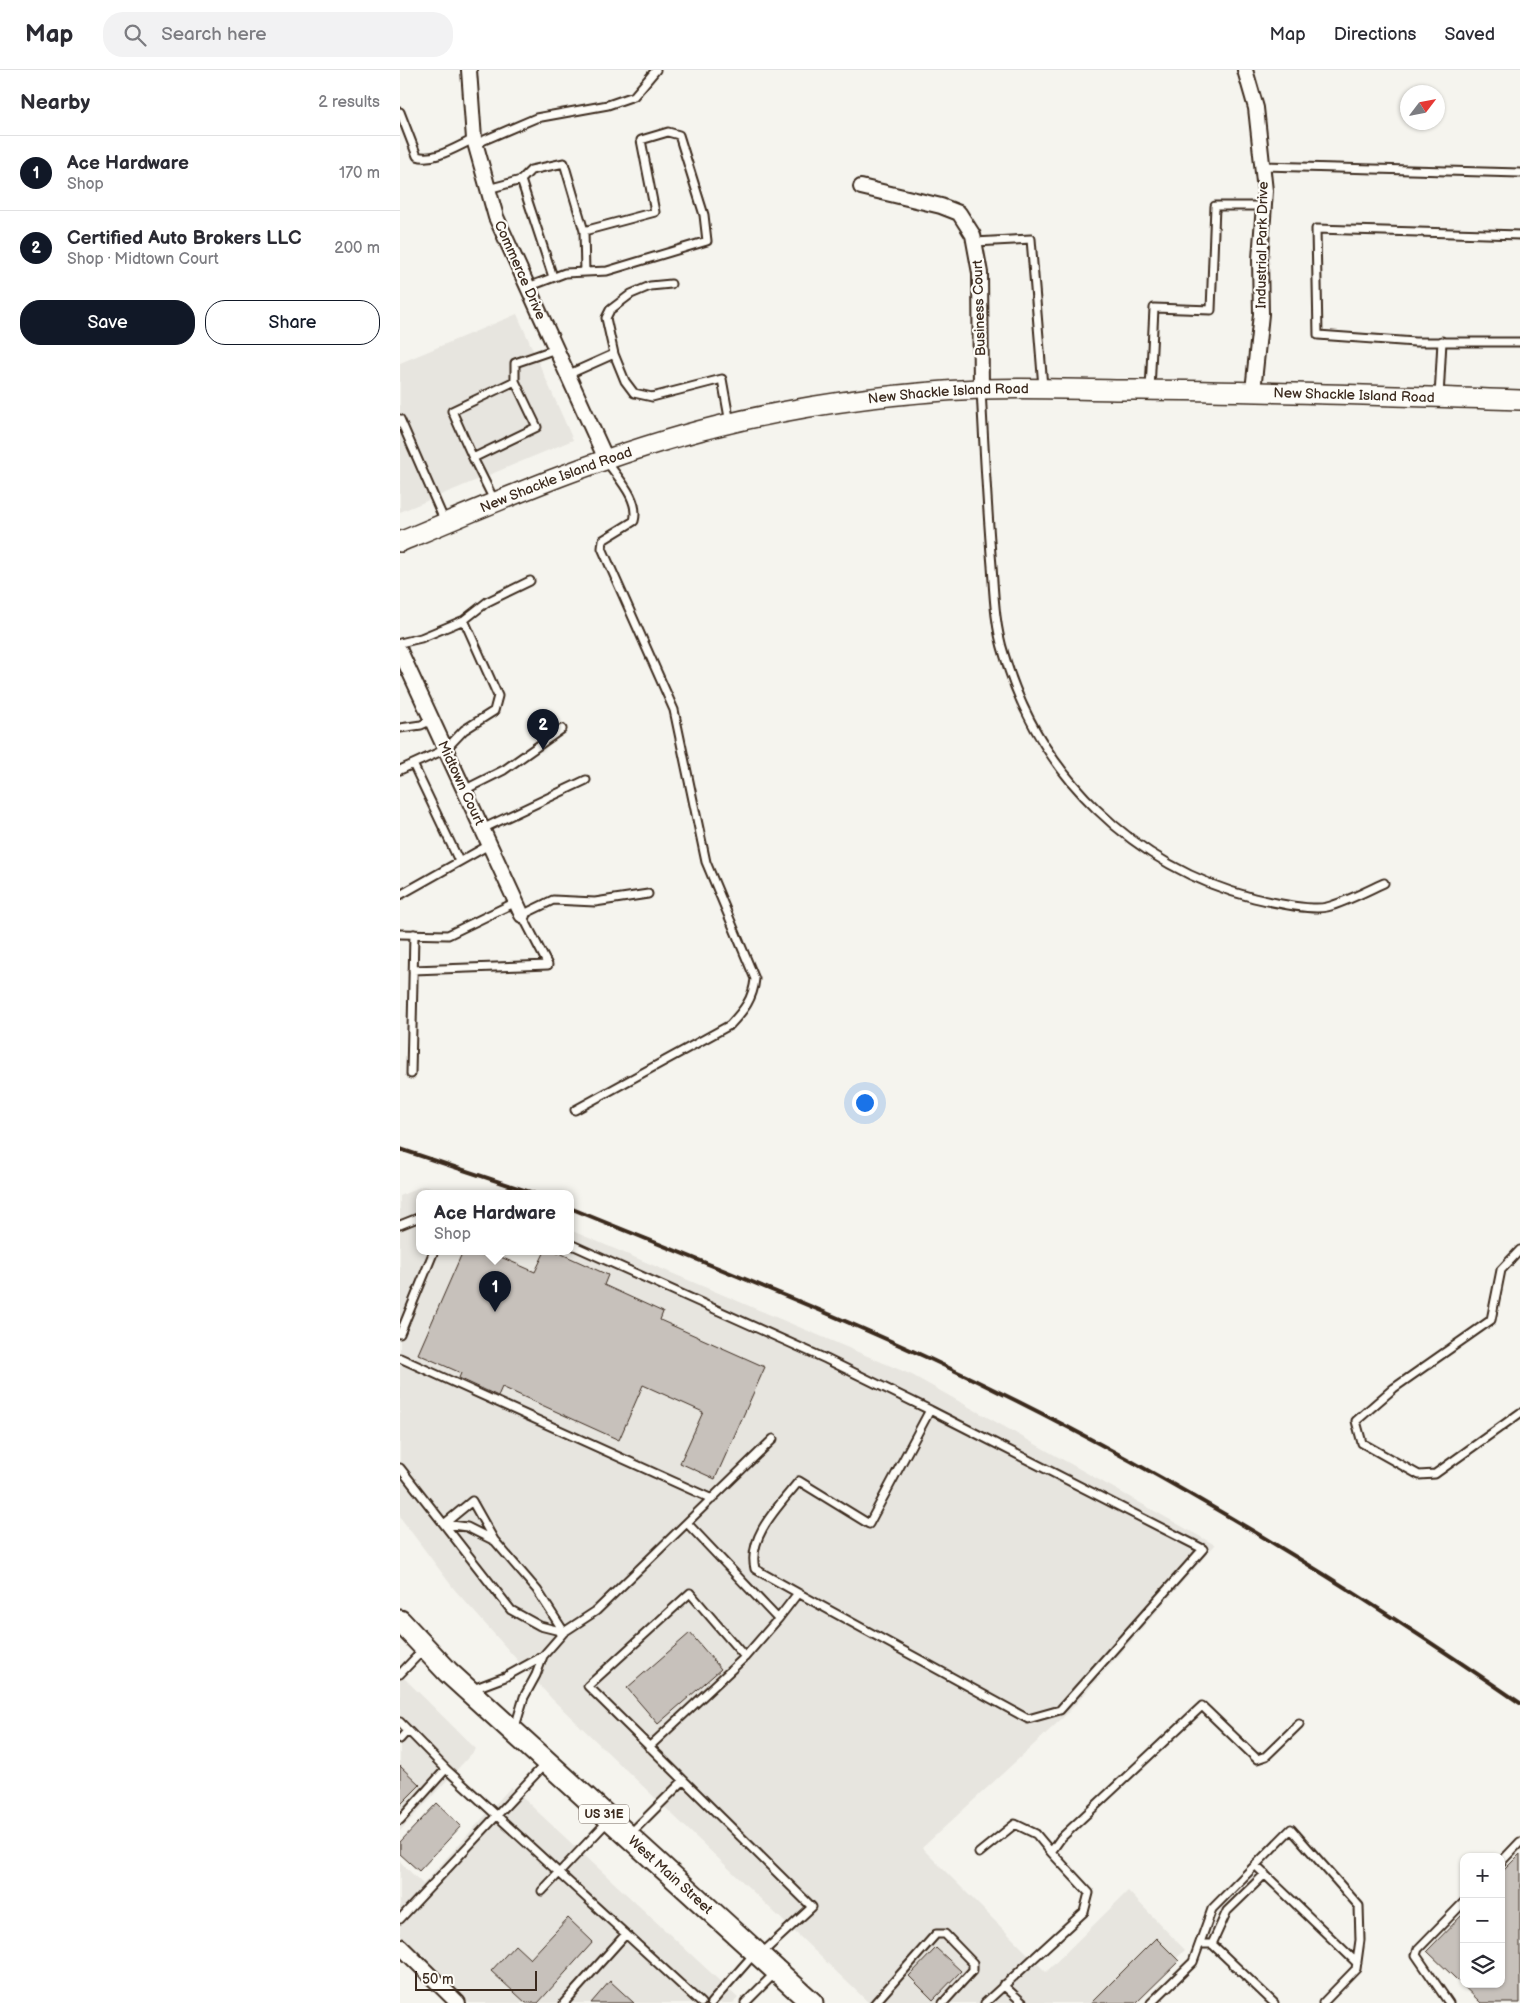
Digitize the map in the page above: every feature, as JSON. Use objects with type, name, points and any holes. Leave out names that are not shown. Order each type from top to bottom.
[{"type":"main road","name":"New Shackle Island Road","points":[[400,542],[495,502],[606,459],[730,424],[834,403],[903,394],[981,389],[1253,391],[1520,400]]},
{"type":"main road","name":"West Main Street","points":[[400,1620],[425,1648],[513,1732],[812,2003]]},
{"type":"street","name":"Commerce Drive","points":[[469,70],[474,142],[496,217],[606,459]]},
{"type":"street","name":"Industrial Park Drive","points":[[1245,70],[1256,108],[1263,166],[1264,206],[1260,259],[1261,314],[1253,391]]},
{"type":"street","name":"Business Court","points":[[862,187],[941,206],[959,214],[974,235],[980,273],[981,389]]},
{"type":"street","name":"Midtown Court","points":[[400,650],[519,909]]},
{"type":"street","points":[[400,1946],[458,2003]]},
{"type":"lane","points":[[400,112],[417,156],[424,159],[536,118],[608,105],[634,96],[656,70]]},
{"type":"lane","points":[[528,287],[565,273],[607,271],[707,241],[704,215],[679,135],[668,132],[641,140],[655,212],[584,231]]},
{"type":"lane","points":[[488,188],[521,180],[531,170],[564,163],[584,231],[585,272]]},
{"type":"lane","points":[[1263,166],[1520,173]]},
{"type":"lane","points":[[521,180],[553,277]]},
{"type":"lane","points":[[1150,390],[1154,308],[1211,310],[1215,206],[1264,206]]},
{"type":"lane","points":[[1520,235],[1316,229],[1318,335],[1442,342],[1520,342]]},
{"type":"lane","points":[[975,242],[1031,239],[1043,389]]},
{"type":"lane","points":[[671,284],[650,286],[632,294],[610,310],[606,318],[614,354],[625,381],[634,393],[652,397],[722,379],[730,424]]},
{"type":"lane","points":[[1440,397],[1442,342]]},
{"type":"lane","points":[[473,458],[537,427],[516,381],[515,363],[556,349]]},
{"type":"lane","points":[[567,375],[614,354]]},
{"type":"lane","points":[[495,502],[452,411],[516,381]]},
{"type":"lane","points":[[981,389],[989,540],[996,620],[1004,654],[1017,692],[1038,734],[1060,767],[1084,797],[1122,833],[1158,858],[1196,878],[1229,892],[1275,904],[1326,907],[1384,883]]},
{"type":"lane","points":[[400,419],[446,523]]},
{"type":"lane","points":[[575,1110],[730,1025],[743,1011],[754,994],[755,979],[706,862],[674,710],[602,548],[603,540],[634,521],[636,512],[629,494],[606,459]]},
{"type":"lane","points":[[400,650],[421,638],[464,620],[487,602],[530,581]]},
{"type":"lane","points":[[400,770],[446,750],[464,730],[494,711],[498,696],[464,620]]},
{"type":"lane","points":[[400,728],[421,725],[432,720]]},
{"type":"lane","points":[[464,790],[504,770],[562,729]]},
{"type":"lane","points":[[413,764],[459,861]]},
{"type":"lane","points":[[482,829],[586,780]]},
{"type":"lane","points":[[400,894],[489,845]]},
{"type":"lane","points":[[400,934],[448,935],[519,909],[553,900],[595,902],[648,894]]},
{"type":"lane","points":[[413,970],[548,965],[519,909]]},
{"type":"lane","points":[[411,1074],[414,934]]},
{"type":"lane","points":[[400,1225],[416,1219]]},
{"type":"lane","points":[[574,1246],[826,1359],[930,1410],[1203,1550],[1060,1710],[1028,1719],[755,1569],[752,1557],[765,1524],[799,1481],[869,1524],[930,1410]]},
{"type":"lane","points":[[1520,1250],[1501,1270],[1491,1320],[1394,1388],[1356,1421],[1362,1443],[1419,1475],[1435,1474],[1520,1412]]},
{"type":"lane","points":[[400,1334],[432,1255]]},
{"type":"lane","points":[[400,1358],[712,1499]]},
{"type":"lane","points":[[469,1691],[504,1677],[543,1656],[564,1632],[596,1611],[773,1439]]},
{"type":"lane","points":[[400,1468],[511,1610],[540,1626],[564,1632]]},
{"type":"lane","points":[[444,1524],[472,1501],[494,1540],[537,1590],[564,1632]]},
{"type":"lane","points":[[444,1524],[467,1527],[494,1540]]},
{"type":"lane","points":[[686,1524],[778,1619]]},
{"type":"lane","points":[[711,2003],[758,1954],[812,1907],[683,1782],[588,1686],[690,1593],[745,1657]]},
{"type":"lane","points":[[649,1747],[745,1657],[798,1593]]},
{"type":"lane","points":[[400,1674],[425,1648]]},
{"type":"lane","points":[[513,1732],[524,1697],[536,1675],[543,1656]]},
{"type":"lane","points":[[1051,1852],[1061,1838],[1202,1706],[1257,1759],[1266,1756],[1300,1724]]},
{"type":"lane","points":[[400,1722],[446,1769],[701,2003]]},
{"type":"lane","points":[[400,1739],[408,1730]]},
{"type":"lane","points":[[400,1918],[546,1762]]},
{"type":"lane","points":[[400,1820],[446,1769]]},
{"type":"lane","points":[[628,1836],[683,1782]]},
{"type":"lane","points":[[542,1891],[610,1819]]},
{"type":"lane","points":[[979,1854],[1016,1824],[1036,1834],[1089,1893],[1084,1912],[985,2003]]},
{"type":"lane","points":[[1151,2003],[1193,1962],[1212,1909],[1292,1829],[1359,1906],[1360,1940],[1356,1969],[1323,2003]]},
{"type":"lane","points":[[1505,1858],[1520,1842]]},
{"type":"lane","points":[[1256,1866],[1357,1963]]},
{"type":"lane","points":[[1212,1944],[1227,1911],[1265,1874]]},
{"type":"lane","points":[[1449,2003],[1416,1955],[1418,1949],[1460,1906]]},
{"type":"lane","points":[[564,2003],[626,1934]]},
{"type":"lane","points":[[875,2003],[936,1934],[945,1934],[973,1963],[973,1970],[943,2003]]},
{"type":"lane","points":[[1200,1944],[1212,1944],[1274,2003]]},
{"type":"lane","points":[[745,2003],[777,1971]]},
{"type":"lane","points":[[1003,1985],[1023,2003]]},
{"type":"shaded area","points":[[517,314],[573,440],[400,512],[400,363]]},
{"type":"shaded area","points":[[422,1186],[448,1190],[416,1190],[416,1255],[574,1255],[574,1232],[912,1375],[1215,1545],[1068,1713],[922,1848],[1046,1972],[1128,1891],[1185,1950],[1132,2003],[869,2003],[552,1699],[454,1589],[400,1517],[400,1196]]},
{"type":"shaded area","points":[[400,1674],[476,1749],[400,1831]]},
{"type":"shaded area","points":[[511,1787],[738,1998],[733,2003],[469,2003],[400,1935],[400,1862],[423,1884]]},
{"type":"building","points":[[461,1255],[496,1255],[535,1272],[543,1255],[564,1255],[608,1275],[604,1285],[663,1312],[660,1320],[765,1367],[715,1479],[680,1463],[703,1412],[643,1385],[619,1440],[502,1387],[498,1396],[459,1378],[461,1373],[418,1354]]},
{"type":"building","points":[[690,1633],[721,1669],[658,1724],[627,1688]]},
{"type":"building","points":[[400,1766],[420,1785],[400,1805]]},
{"type":"building","points":[[437,1803],[461,1826],[419,1871],[400,1854],[400,1842]]},
{"type":"building","points":[[1520,1854],[1520,2003],[1481,2003],[1465,1988],[1505,1988],[1505,1869]]},
{"type":"building","points":[[1460,1917],[1460,1983],[1427,1951]]},
{"type":"building","points":[[568,1918],[593,1942],[538,2003],[526,2003],[491,1971],[515,1945],[530,1959]]},
{"type":"building","points":[[1156,1938],[1179,1961],[1136,2003],[1091,2003]]},
{"type":"building","points":[[936,1948],[961,1971],[933,2000],[909,1976]]},
{"type":"building","points":[[610,1981],[634,2003],[591,2003]]},
{"type":"railway","points":[[400,1149],[524,1190]]},
{"type":"railway","points":[[574,1210],[884,1338],[1082,1434],[1232,1518],[1305,1562],[1378,1608],[1520,1703]]},
{"type":"place","name":"Certified Auto Brokers LLC","points":[[543,750]]},
{"type":"place","name":"Ace Hardware","points":[[495,1312]]}]
